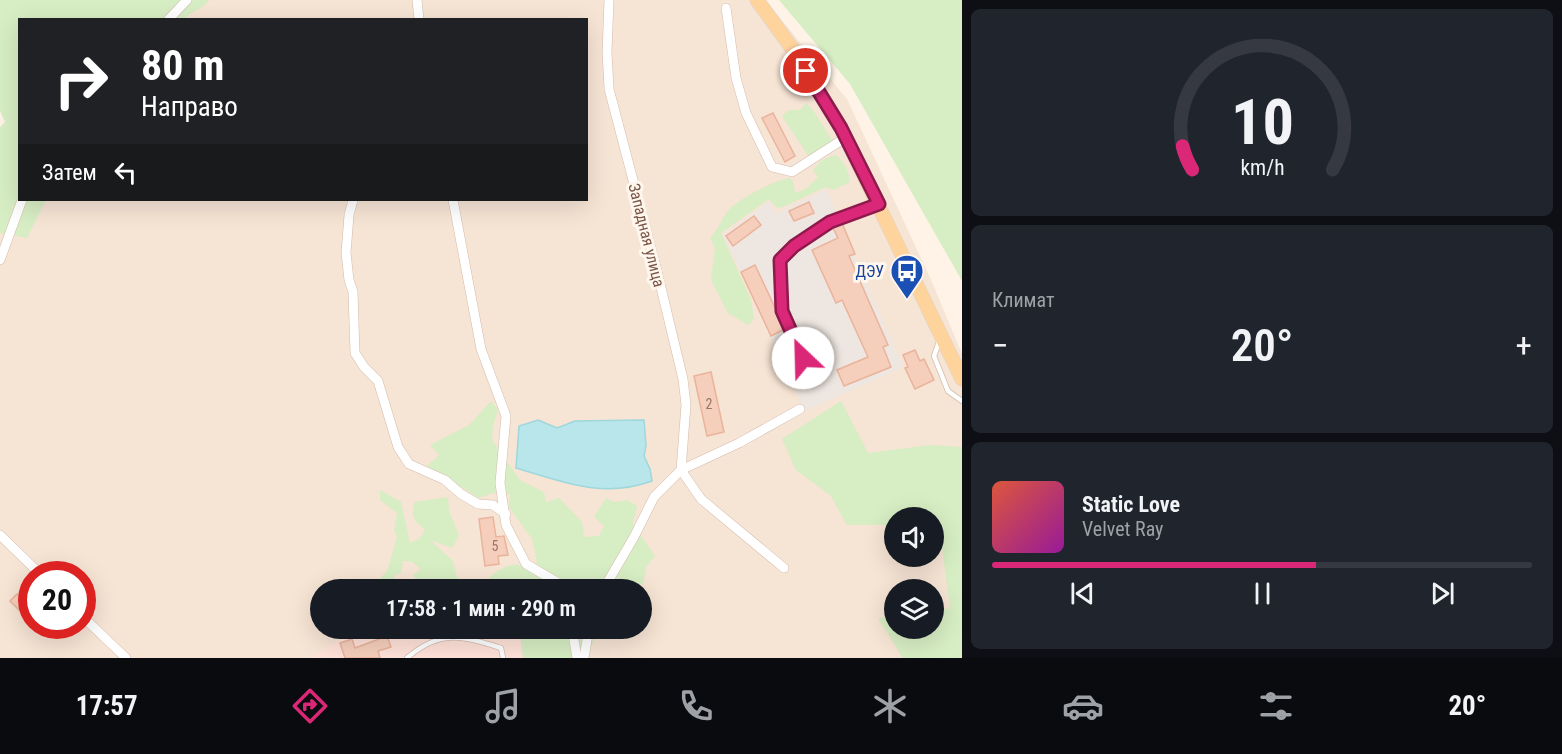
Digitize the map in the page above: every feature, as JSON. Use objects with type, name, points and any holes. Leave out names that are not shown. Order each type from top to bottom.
[{"type":"main road","points":[[757,0],[794,51],[845,138],[962,379]]},
{"type":"street","points":[[170,18],[187,0]]},
{"type":"street","points":[[417,0],[419,18]]},
{"type":"street","name":"Западная улица","points":[[609,0],[607,52],[609,89],[683,379],[686,405],[681,470]]},
{"type":"street","points":[[726,8],[736,78],[746,113],[772,167],[792,172],[845,138]]},
{"type":"street","points":[[0,260],[22,201]]},
{"type":"street","points":[[353,201],[349,215],[346,253],[349,280],[353,292],[355,353],[364,367],[378,381],[398,447],[409,464],[445,480],[461,494],[478,504],[493,506],[506,514]]},
{"type":"street","points":[[453,201],[482,349],[506,416],[500,483],[506,525],[526,564],[552,579]]},
{"type":"street","points":[[609,579],[654,496],[681,470],[739,443],[800,409]]},
{"type":"street","points":[[681,470],[701,499],[784,568]]},
{"type":"street","points":[[0,535],[27,561]]},
{"type":"street","points":[[96,629],[126,658]]},
{"type":"street","points":[[574,639],[577,658]]},
{"type":"street","points":[[584,658],[588,639]]},
{"type":"lane","points":[[803,358],[782,311],[780,260],[794,246],[830,222],[879,204]]},
{"type":"lane","points":[[942,334],[934,356],[948,391],[962,401]]},
{"type":"lane","points":[[407,658],[420,646],[440,638],[462,637],[501,648],[503,658]]},
{"type":"shaded area","points":[[146,0],[765,0],[847,99],[932,282],[962,354],[962,658],[0,658],[0,134],[18,193],[18,201],[588,201],[588,18],[127,18]]},
{"type":"shaded area","points":[[826,189],[903,367],[805,411],[723,235],[769,201],[776,214]]},
{"type":"shaded area","points":[[339,639],[521,639],[523,658],[310,658]]},
{"type":"green space","points":[[0,0],[209,0],[186,18],[18,18],[18,201],[46,201],[27,238],[0,233],[0,127],[5,122],[0,111]]},
{"type":"green space","points":[[779,0],[962,0],[962,281],[850,84]]},
{"type":"green space","points":[[806,103],[821,122],[833,143],[809,157],[782,116],[789,110],[800,110]]},
{"type":"green space","points":[[834,155],[838,156],[847,169],[850,182],[833,190],[826,187],[783,207],[777,208],[769,199],[721,233],[751,300],[754,319],[748,325],[728,313],[711,280],[715,248],[710,238],[729,210],[744,198],[764,187],[789,178],[793,181],[795,193],[806,189],[818,177],[813,170],[822,160]]},
{"type":"green space","points":[[491,401],[498,410],[492,440],[520,480],[544,492],[546,502],[559,498],[582,522],[584,537],[599,536],[604,526],[594,517],[606,498],[614,502],[627,500],[637,506],[633,524],[655,556],[646,567],[644,579],[489,579],[504,567],[521,565],[527,567],[537,562],[532,539],[509,507],[510,494],[493,493],[479,498],[427,466],[439,455],[430,445],[469,425]]},
{"type":"green space","points":[[841,401],[868,453],[930,445],[962,447],[962,658],[903,658],[891,639],[944,639],[944,609],[950,608],[944,563],[944,507],[884,507],[884,525],[847,525],[831,496],[796,470],[782,439]]},
{"type":"green space","points":[[380,490],[401,502],[410,543],[419,539],[425,529],[414,517],[415,502],[448,497],[449,511],[459,536],[452,548],[430,540],[453,561],[457,577],[461,579],[416,579],[413,575],[421,569],[412,562],[403,561],[401,573],[394,575],[395,579],[380,579],[388,569],[397,537],[394,530],[397,513],[380,500]]},
{"type":"green space","points":[[884,617],[884,628],[878,618]]},
{"type":"green space","points":[[520,639],[594,639],[588,658],[523,658]]},
{"type":"water","points":[[538,420],[557,428],[575,421],[644,420],[646,446],[644,456],[652,481],[616,489],[583,487],[516,468],[519,426]]},
{"type":"building","points":[[773,113],[795,156],[785,162],[762,118]]},
{"type":"building","points":[[809,202],[814,213],[794,221],[789,211]]},
{"type":"building","points":[[754,216],[761,225],[733,246],[726,236]]},
{"type":"building","points":[[842,223],[855,254],[849,256],[888,345],[883,347],[891,367],[844,386],[837,370],[868,357],[842,300],[836,303],[812,250],[838,238],[832,226]]},
{"type":"building","points":[[755,265],[785,329],[771,336],[741,272]]},
{"type":"building","points":[[915,350],[920,361],[924,359],[934,380],[915,389],[905,368],[908,367],[903,355]]},
{"type":"building","points":[[711,372],[724,432],[707,436],[694,376]]},
{"type":"building","points":[[493,517],[496,537],[504,536],[508,555],[498,556],[499,564],[485,566],[479,519]]},
{"type":"building","points":[[18,595],[18,609],[10,601]]},
{"type":"building","points":[[352,639],[355,648],[379,639],[388,639],[391,647],[378,651],[380,658],[345,658],[340,643]]},
{"type":"place","name":"ДЭУ","points":[[907,300]]},
{"type":"route","points":[[803,358],[782,311],[780,260],[794,246],[830,222],[879,204],[841,128],[806,71]]}]
